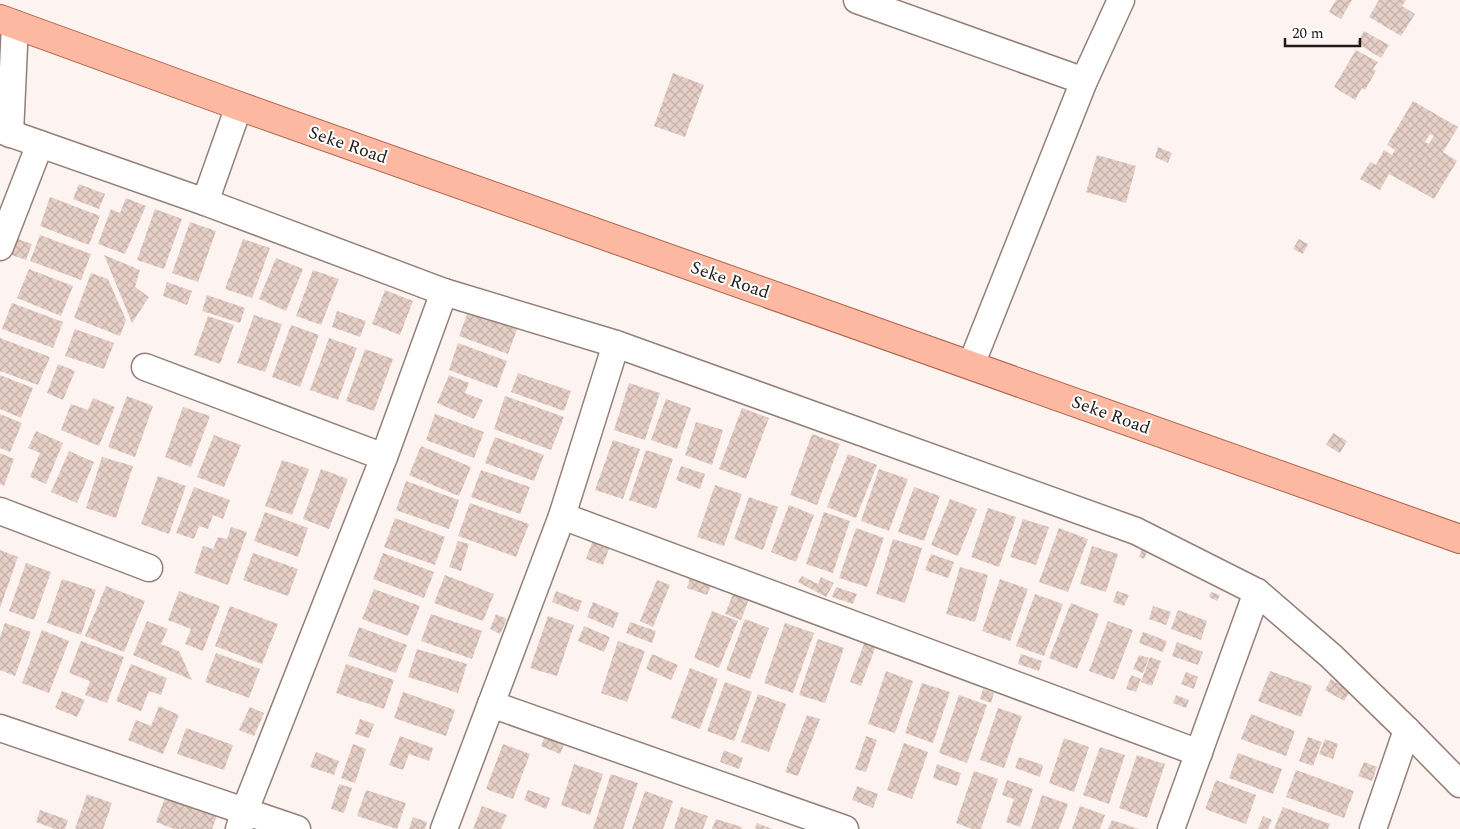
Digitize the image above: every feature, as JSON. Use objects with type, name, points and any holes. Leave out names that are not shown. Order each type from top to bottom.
[{"type":"main road","name":"Seke Road","points":[[7,22],[1460,539]]},
{"type":"street","points":[[857,0],[1084,81]]},
{"type":"street","points":[[971,366],[1084,81],[1121,0]]},
{"type":"street","points":[[7,22],[5,132],[205,202],[444,292],[616,344],[1136,531],[1257,592],[1330,656],[1460,784]]},
{"type":"street","points":[[205,202],[239,106]]},
{"type":"street","points":[[0,247],[40,144]]},
{"type":"street","points":[[242,820],[384,457],[444,292]]},
{"type":"street","points":[[444,829],[562,516],[616,344]]},
{"type":"street","points":[[145,367],[384,457]]},
{"type":"street","points":[[0,511],[149,568]]},
{"type":"street","points":[[562,516],[1199,753]]},
{"type":"street","points":[[1171,829],[1257,592]]},
{"type":"street","points":[[491,704],[845,829]]},
{"type":"street","points":[[0,728],[242,820],[297,829]]},
{"type":"street","points":[[1373,829],[1407,730]]},
{"type":"building","points":[[1336,0],[1352,0],[1341,19],[1329,12]]},
{"type":"building","points":[[1379,0],[1406,0],[1402,6],[1415,14],[1401,36],[1369,17]]},
{"type":"building","points":[[1364,31],[1389,45],[1381,58],[1357,43]]},
{"type":"building","points":[[1356,50],[1378,62],[1373,69],[1376,71],[1365,90],[1362,88],[1355,100],[1334,87]]},
{"type":"building","points":[[673,73],[704,85],[685,137],[654,126]]},
{"type":"building","points":[[1413,101],[1458,127],[1443,152],[1457,161],[1434,199],[1389,174],[1380,190],[1360,179],[1370,162],[1376,165],[1384,150],[1392,155],[1395,150],[1387,145]],"holes":[[[1430,134],[1434,136],[1429,144],[1425,142]]]},
{"type":"building","points":[[1158,147],[1172,153],[1168,163],[1155,157]]},
{"type":"building","points":[[1097,155],[1136,166],[1126,203],[1086,192]]},
{"type":"building","points":[[79,184],[105,194],[99,209],[73,199]]},
{"type":"building","points":[[50,197],[100,216],[89,245],[40,226]]},
{"type":"building","points":[[126,198],[146,206],[125,254],[98,244],[111,209],[120,213]]},
{"type":"building","points":[[155,209],[182,219],[164,269],[137,260]]},
{"type":"building","points":[[190,222],[216,231],[198,282],[172,273]]},
{"type":"building","points":[[40,235],[91,254],[81,280],[30,261]]},
{"type":"building","points":[[15,238],[32,244],[26,260],[9,254]]},
{"type":"building","points":[[243,239],[270,248],[252,298],[225,289]]},
{"type":"building","points":[[1299,239],[1308,244],[1303,254],[1293,249]]},
{"type":"building","points":[[104,255],[140,270],[135,287],[149,297],[132,323]]},
{"type":"building","points":[[276,258],[303,269],[286,311],[259,299]]},
{"type":"building","points":[[29,269],[73,286],[61,316],[17,298]]},
{"type":"building","points":[[313,270],[339,279],[321,325],[296,316]]},
{"type":"building","points":[[91,273],[108,279],[126,320],[120,336],[74,318]]},
{"type":"building","points":[[167,282],[192,291],[187,305],[163,296]]},
{"type":"building","points":[[385,290],[413,301],[400,335],[372,324]]},
{"type":"building","points":[[207,295],[245,308],[240,323],[202,311]]},
{"type":"building","points":[[12,303],[63,322],[53,348],[2,329]]},
{"type":"building","points":[[469,309],[518,327],[508,354],[459,336]]},
{"type":"building","points":[[337,311],[366,321],[360,337],[332,327]]},
{"type":"building","points":[[254,315],[282,324],[265,372],[237,363]]},
{"type":"building","points":[[208,316],[234,325],[220,364],[194,355]]},
{"type":"building","points":[[291,325],[319,335],[300,387],[272,377]]},
{"type":"building","points":[[75,329],[114,343],[104,369],[65,356]]},
{"type":"building","points":[[0,338],[50,357],[38,385],[0,371]]},
{"type":"building","points":[[329,338],[357,348],[338,400],[310,390]]},
{"type":"building","points":[[458,343],[507,361],[497,388],[449,370]]},
{"type":"building","points":[[365,349],[393,359],[374,411],[346,401]]},
{"type":"building","points":[[58,364],[75,371],[63,400],[47,393]]},
{"type":"building","points":[[518,373],[571,391],[564,411],[511,392]]},
{"type":"building","points":[[0,375],[33,388],[21,418],[0,409]]},
{"type":"building","points":[[449,375],[469,383],[465,393],[483,400],[474,419],[437,403]]},
{"type":"building","points":[[629,383],[660,393],[645,440],[614,430]]},
{"type":"building","points":[[127,396],[153,406],[135,457],[108,447]]},
{"type":"building","points":[[505,396],[564,417],[551,450],[494,429]]},
{"type":"building","points":[[93,398],[115,407],[99,446],[61,430],[71,404],[88,410]]},
{"type":"building","points":[[666,399],[691,408],[677,449],[651,440]]},
{"type":"building","points":[[183,407],[210,416],[191,467],[165,457]]},
{"type":"building","points":[[742,408],[769,418],[746,479],[719,469]]},
{"type":"building","points":[[0,414],[22,423],[10,452],[0,448]]},
{"type":"building","points":[[435,414],[484,432],[474,458],[426,440]]},
{"type":"building","points":[[696,422],[723,430],[712,465],[685,455]]},
{"type":"building","points":[[36,431],[63,443],[46,484],[30,477],[40,453],[28,448]]},
{"type":"building","points":[[1333,433],[1347,441],[1340,453],[1326,445]]},
{"type":"building","points":[[812,434],[840,444],[817,505],[790,495]]},
{"type":"building","points":[[214,435],[241,445],[224,487],[197,477]]},
{"type":"building","points":[[495,437],[544,455],[534,481],[485,463]]},
{"type":"building","points":[[613,440],[640,449],[623,499],[595,490]]},
{"type":"building","points":[[421,446],[471,467],[459,496],[409,475]]},
{"type":"building","points":[[646,450],[673,459],[656,509],[629,500]]},
{"type":"building","points":[[69,451],[94,462],[77,503],[51,492]]},
{"type":"building","points":[[0,453],[14,459],[4,486],[0,484]]},
{"type":"building","points":[[848,454],[877,465],[856,518],[827,507]]},
{"type":"building","points":[[102,457],[133,466],[116,518],[86,508]]},
{"type":"building","points":[[282,460],[309,469],[292,515],[265,506]]},
{"type":"building","points":[[681,466],[705,474],[700,489],[676,480]]},
{"type":"building","points":[[321,469],[348,479],[329,529],[303,519]]},
{"type":"building","points":[[879,469],[908,479],[889,531],[861,521]]},
{"type":"building","points":[[481,470],[530,487],[520,514],[471,497]]},
{"type":"building","points":[[158,476],[186,486],[169,534],[141,524]]},
{"type":"building","points":[[406,481],[459,500],[449,529],[396,510]]},
{"type":"building","points":[[715,485],[742,494],[724,546],[697,537]]},
{"type":"building","points":[[194,487],[230,500],[223,519],[213,515],[208,529],[199,526],[194,539],[176,533]]},
{"type":"building","points":[[914,487],[940,496],[924,541],[898,532]]},
{"type":"building","points":[[749,497],[778,507],[763,550],[734,539]]},
{"type":"building","points":[[950,499],[977,509],[958,556],[931,545]]},
{"type":"building","points":[[470,503],[529,524],[516,557],[458,536]]},
{"type":"building","points":[[789,505],[814,515],[796,562],[771,552]]},
{"type":"building","points":[[988,508],[1016,517],[999,567],[971,557]]},
{"type":"building","points":[[265,512],[308,528],[298,557],[254,541]]},
{"type":"building","points":[[824,512],[850,521],[833,573],[806,564]]},
{"type":"building","points":[[395,518],[445,537],[435,565],[384,547]]},
{"type":"building","points":[[1023,519],[1049,527],[1036,565],[1010,557]]},
{"type":"building","points":[[231,527],[247,532],[228,585],[194,573],[203,546],[213,549],[218,537],[227,539]]},
{"type":"building","points":[[856,528],[884,538],[867,587],[839,578]]},
{"type":"building","points":[[1059,528],[1088,539],[1068,592],[1039,582]]},
{"type":"building","points":[[893,539],[922,548],[905,603],[876,594]]},
{"type":"building","points":[[593,540],[610,546],[603,565],[586,559]]},
{"type":"building","points":[[458,541],[469,544],[461,571],[449,567]]},
{"type":"building","points":[[1092,546],[1118,554],[1106,592],[1080,584]]},
{"type":"building","points":[[1142,549],[1147,552],[1144,559],[1139,557]]},
{"type":"building","points":[[0,550],[18,557],[0,608]]},
{"type":"building","points":[[253,553],[298,569],[288,596],[243,580]]},
{"type":"building","points":[[383,553],[434,572],[424,598],[373,579]]},
{"type":"building","points":[[931,554],[954,562],[948,578],[925,570]]},
{"type":"building","points":[[26,563],[51,572],[34,620],[9,611]]},
{"type":"building","points":[[960,567],[988,575],[975,622],[946,614]]},
{"type":"building","points":[[445,575],[494,594],[483,621],[434,603]]},
{"type":"building","points":[[802,576],[818,584],[821,577],[834,583],[826,597],[798,582]]},
{"type":"building","points":[[690,578],[711,585],[707,595],[687,588]]},
{"type":"building","points":[[62,579],[96,590],[81,635],[47,623]]},
{"type":"building","points":[[1000,579],[1028,589],[1010,641],[982,631]]},
{"type":"building","points":[[657,580],[670,585],[653,627],[640,621]]},
{"type":"building","points":[[106,586],[145,601],[124,652],[85,636]]},
{"type":"building","points":[[836,587],[857,594],[853,604],[832,597]]},
{"type":"building","points":[[374,589],[420,606],[408,636],[362,619]]},
{"type":"building","points":[[179,591],[220,606],[203,651],[185,644],[191,629],[168,620]]},
{"type":"building","points":[[556,591],[582,601],[578,612],[552,602]]},
{"type":"building","points":[[1117,591],[1129,595],[1124,606],[1113,602]]},
{"type":"building","points":[[1211,592],[1220,595],[1217,601],[1209,597]]},
{"type":"building","points":[[733,594],[749,599],[741,620],[725,614]]},
{"type":"building","points":[[1035,594],[1063,604],[1044,656],[1016,646]]},
{"type":"building","points":[[593,602],[619,613],[613,628],[587,617]]},
{"type":"building","points":[[1071,603],[1099,614],[1077,669],[1049,658]]},
{"type":"building","points":[[230,606],[278,624],[262,664],[215,646]]},
{"type":"building","points":[[1153,606],[1171,612],[1166,625],[1149,619]]},
{"type":"building","points":[[1178,610],[1207,621],[1201,640],[1171,629]]},
{"type":"building","points":[[712,611],[738,621],[719,668],[694,658]]},
{"type":"building","points":[[431,614],[482,631],[472,659],[421,641]]},
{"type":"building","points":[[496,614],[507,619],[500,634],[490,629]]},
{"type":"building","points":[[548,616],[574,625],[557,676],[530,668]]},
{"type":"building","points":[[745,619],[769,628],[750,679],[726,670]]},
{"type":"building","points":[[147,621],[168,629],[161,644],[179,651],[192,680],[133,655]]},
{"type":"building","points":[[1108,621],[1133,630],[1114,680],[1089,671]]},
{"type":"building","points":[[630,622],[656,631],[652,643],[626,633]]},
{"type":"building","points":[[5,623],[31,632],[15,676],[0,670],[0,637]]},
{"type":"building","points":[[785,623],[814,633],[793,693],[764,683]]},
{"type":"building","points":[[584,626],[610,637],[604,652],[578,641]]},
{"type":"building","points":[[359,627],[407,645],[396,673],[348,656]]},
{"type":"building","points":[[42,630],[69,641],[49,693],[22,683]]},
{"type":"building","points":[[1143,632],[1167,641],[1163,652],[1139,643]]},
{"type":"building","points":[[818,639],[844,648],[825,703],[799,695]]},
{"type":"building","points":[[81,641],[124,657],[107,703],[85,695],[90,681],[69,673]]},
{"type":"building","points":[[618,641],[645,651],[627,702],[601,693]]},
{"type":"building","points":[[865,641],[876,646],[861,686],[850,682]]},
{"type":"building","points":[[1177,642],[1203,652],[1198,665],[1172,656]]},
{"type":"building","points":[[417,649],[467,664],[458,693],[408,677]]},
{"type":"building","points":[[216,653],[260,669],[249,698],[205,682]]},
{"type":"building","points":[[652,654],[678,665],[671,680],[646,669]]},
{"type":"building","points":[[1021,654],[1042,661],[1039,671],[1018,664]]},
{"type":"building","points":[[1139,655],[1149,658],[1143,673],[1133,669]]},
{"type":"building","points":[[1150,657],[1161,661],[1152,686],[1141,682]]},
{"type":"building","points":[[131,664],[167,678],[161,695],[149,691],[141,711],[116,701]]},
{"type":"building","points":[[346,664],[394,680],[384,709],[336,693]]},
{"type":"building","points":[[690,668],[718,679],[700,729],[671,718]]},
{"type":"building","points":[[886,671],[913,681],[895,733],[868,724]]},
{"type":"building","points":[[1270,671],[1312,686],[1301,717],[1258,701]]},
{"type":"building","points":[[1186,672],[1198,677],[1194,689],[1181,684]]},
{"type":"building","points":[[1131,675],[1141,679],[1136,692],[1126,689]]},
{"type":"building","points":[[1331,679],[1350,691],[1344,701],[1325,690]]},
{"type":"building","points":[[725,682],[752,692],[734,741],[707,731]]},
{"type":"building","points":[[922,683],[950,692],[933,743],[905,733]]},
{"type":"building","points":[[983,689],[994,693],[991,703],[980,699]]},
{"type":"building","points":[[62,691],[85,700],[77,717],[55,708]]},
{"type":"building","points":[[403,692],[455,710],[446,736],[394,718]]},
{"type":"building","points":[[758,694],[786,704],[769,752],[741,742]]},
{"type":"building","points":[[959,695],[987,705],[967,763],[939,753]]},
{"type":"building","points":[[1176,695],[1189,700],[1186,708],[1173,703]]},
{"type":"building","points":[[159,706],[179,715],[163,754],[128,740],[136,720],[151,726]]},
{"type":"building","points":[[250,707],[264,713],[254,736],[239,730]]},
{"type":"building","points":[[998,708],[1022,716],[1004,768],[980,760]]},
{"type":"building","points":[[1251,714],[1295,731],[1286,756],[1241,739]]},
{"type":"building","points":[[807,715],[820,719],[798,776],[785,772]]},
{"type":"building","points":[[360,719],[374,724],[369,738],[355,734]]},
{"type":"building","points":[[186,728],[233,745],[224,770],[177,754]]},
{"type":"building","points":[[546,733],[566,740],[560,754],[541,746]]},
{"type":"building","points":[[400,736],[433,748],[429,761],[409,754],[403,770],[389,765]]},
{"type":"building","points":[[866,736],[877,740],[866,772],[855,769]]},
{"type":"building","points":[[1308,737],[1322,742],[1313,766],[1299,761]]},
{"type":"building","points":[[1064,738],[1089,747],[1074,792],[1049,783]]},
{"type":"building","points":[[1325,739],[1338,744],[1333,759],[1319,754]]},
{"type":"building","points":[[904,743],[928,752],[912,799],[887,790]]},
{"type":"building","points":[[353,744],[366,749],[355,783],[341,778]]},
{"type":"building","points":[[503,744],[530,754],[513,799],[486,789]]},
{"type":"building","points":[[1100,747],[1125,755],[1109,804],[1083,795]]},
{"type":"building","points":[[724,750],[743,758],[739,769],[720,762]]},
{"type":"building","points":[[316,752],[339,761],[334,775],[310,767]]},
{"type":"building","points":[[1238,753],[1282,769],[1273,794],[1229,778]]},
{"type":"building","points":[[1137,755],[1165,764],[1147,818],[1119,808]]},
{"type":"building","points":[[1019,757],[1043,765],[1040,777],[1015,768]]},
{"type":"building","points":[[1364,762],[1377,767],[1372,781],[1358,776]]},
{"type":"building","points":[[574,764],[603,774],[590,815],[561,805]]},
{"type":"building","points":[[937,764],[961,773],[957,786],[933,778]]},
{"type":"building","points":[[1296,770],[1354,791],[1344,818],[1286,797]]},
{"type":"building","points":[[974,771],[998,779],[981,829],[972,829],[956,823]]},
{"type":"building","points":[[611,774],[638,783],[623,829],[593,829]]},
{"type":"building","points":[[1007,780],[1033,789],[1020,827],[1006,822],[1014,799],[1002,795]]},
{"type":"building","points":[[1216,780],[1256,795],[1246,824],[1205,809]]},
{"type":"building","points":[[339,784],[352,788],[344,813],[331,809]]},
{"type":"building","points":[[857,786],[878,794],[873,808],[852,800]]},
{"type":"building","points":[[366,790],[406,803],[397,829],[357,816]]},
{"type":"building","points":[[528,790],[550,798],[546,809],[524,800]]},
{"type":"building","points":[[645,791],[673,801],[663,829],[632,829]]},
{"type":"building","points":[[87,794],[112,803],[103,829],[75,829]]},
{"type":"building","points":[[166,795],[218,813],[212,829],[174,829],[156,822]]},
{"type":"building","points":[[1042,795],[1068,804],[1059,829],[1031,829]]},
{"type":"building","points":[[482,806],[507,815],[501,829],[473,829]]},
{"type":"building","points":[[1080,806],[1105,815],[1100,829],[1072,829]]},
{"type":"building","points":[[681,807],[708,816],[703,829],[674,829]]},
{"type":"building","points":[[1283,807],[1330,824],[1328,829],[1274,829]]},
{"type":"building","points":[[40,810],[68,820],[65,829],[55,829],[36,822]]},
{"type":"building","points":[[1263,816],[1272,820],[1268,829],[1258,829]]},
{"type":"building","points":[[413,817],[427,822],[425,829],[409,829]]},
{"type":"building","points":[[716,819],[742,827],[741,829],[712,829]]},
{"type":"building","points":[[1112,820],[1139,829],[1108,829]]},
{"type":"building","points":[[757,823],[772,829],[755,829]]}]
